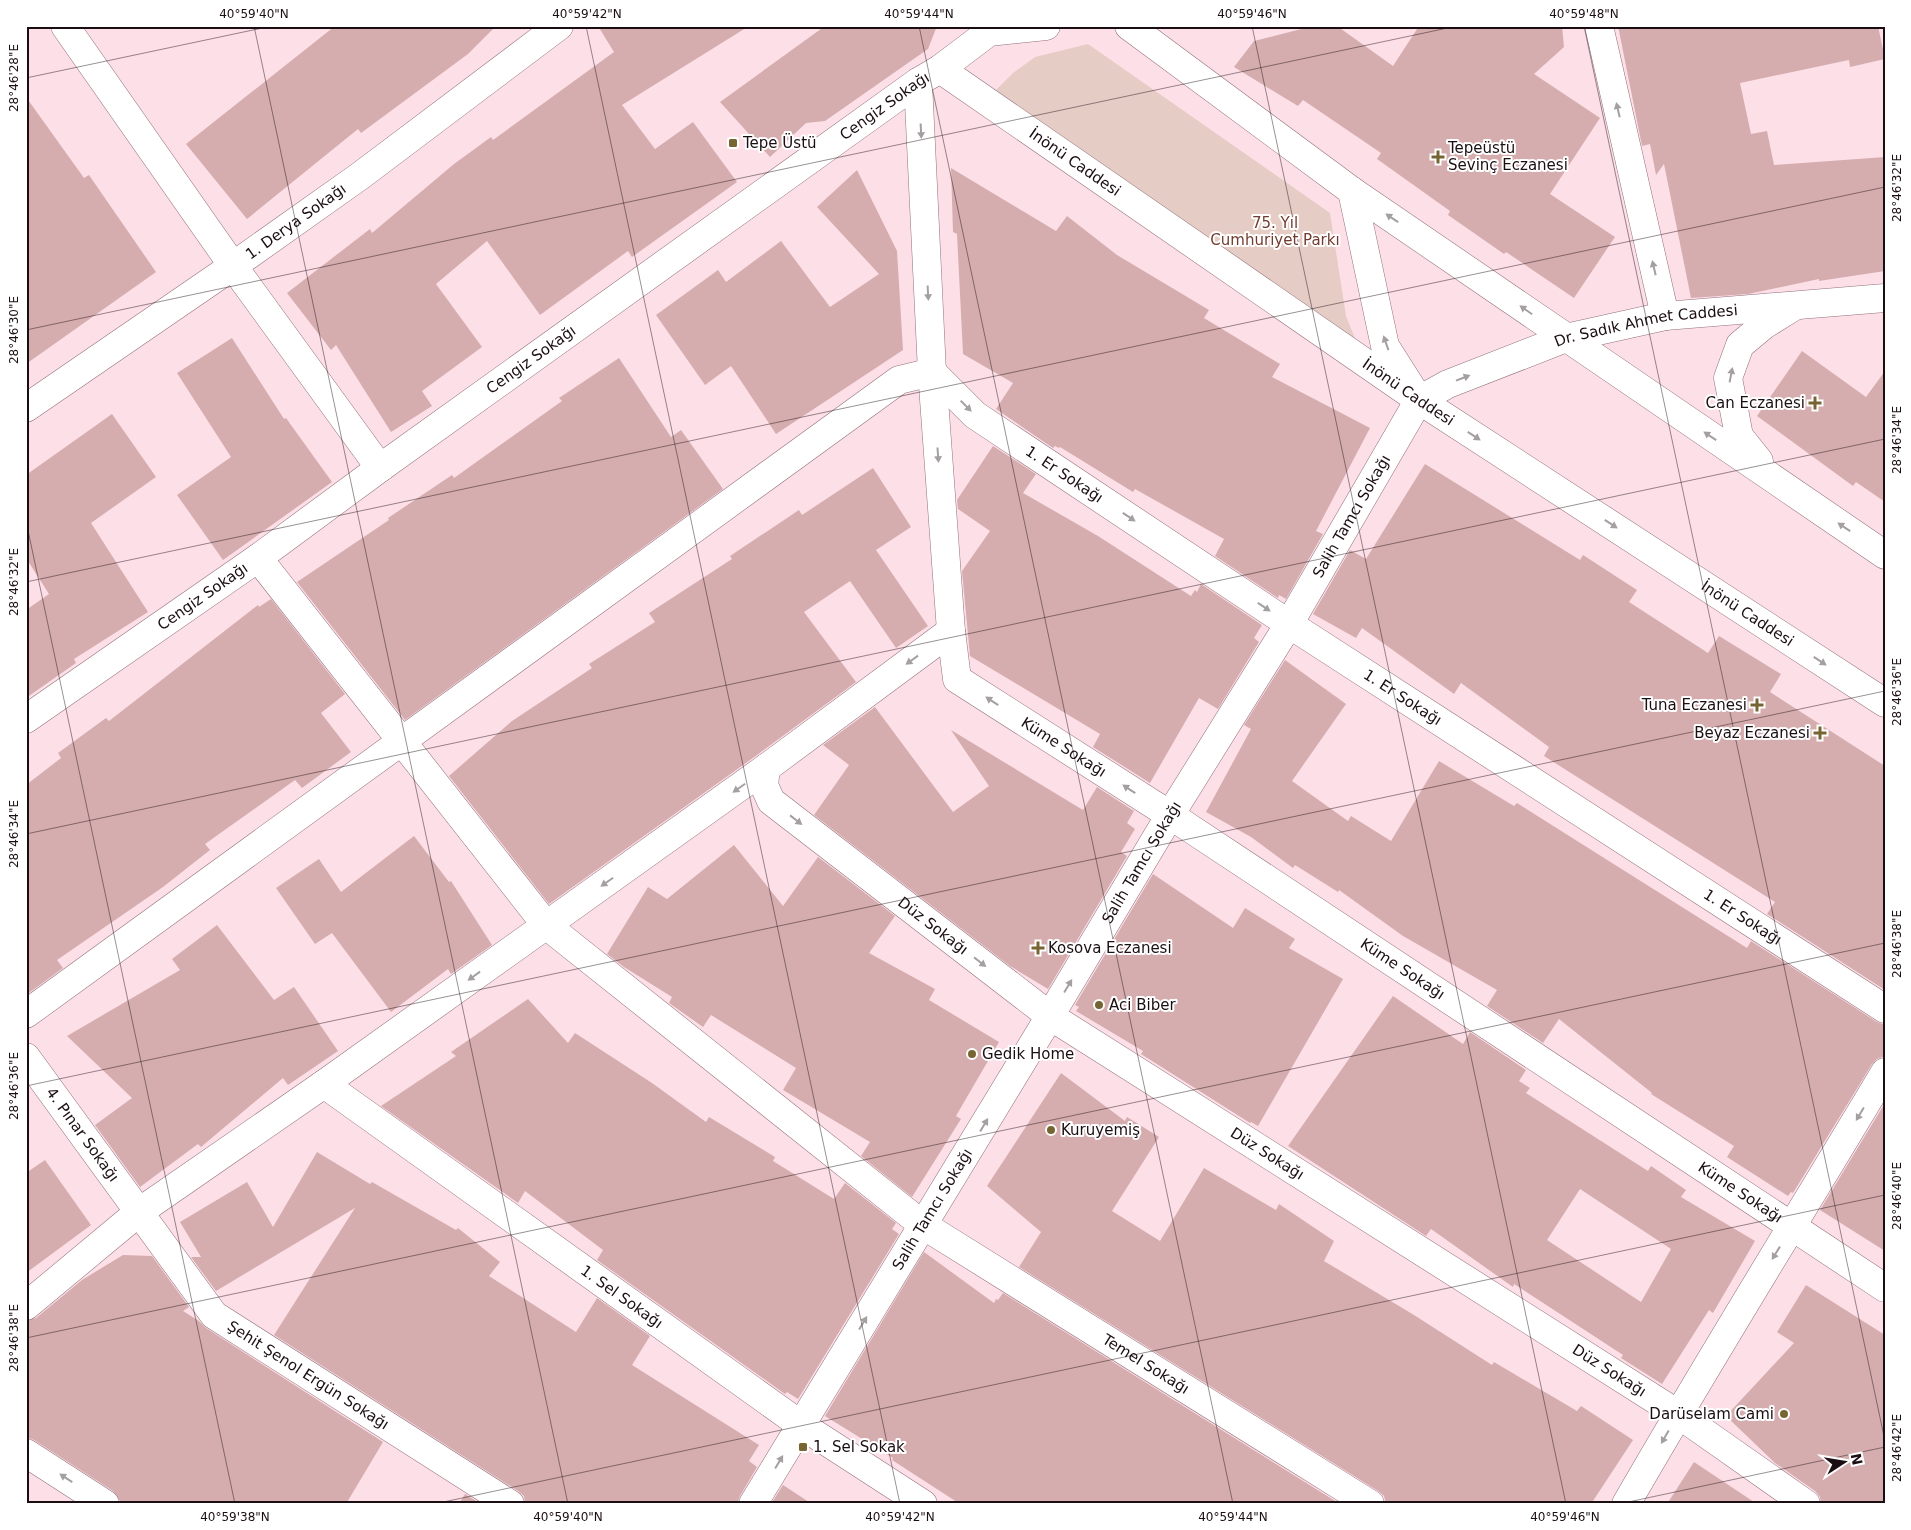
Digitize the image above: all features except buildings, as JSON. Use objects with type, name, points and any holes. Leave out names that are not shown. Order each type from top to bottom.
[{"type":"street","points":[[65,26],[233,266],[380,468]]},
{"type":"street","name":"1. Derya Sokağı","points":[[26,408],[360,176],[559,26]]},
{"type":"street","name":"Cengiz Sokağı","points":[[26,719],[258,558],[380,468],[929,76],[989,29],[1046,26]]},
{"type":"street","points":[[1129,26],[1352,191],[1885,555]]},
{"type":"street","points":[[1599,26],[1665,316]]},
{"type":"street","points":[[26,1306],[139,1212],[324,1084],[766,768],[952,631],[932,372],[929,76]]},
{"type":"street","name":"İnönü Caddesi","points":[[929,76],[1419,400],[1885,703]]},
{"type":"street","points":[[1352,191],[1385,346],[1419,400]]},
{"type":"street","name":"Dr. Sadık Ahmet Caddesi","points":[[1419,400],[1448,384],[1566,338],[1665,316],[1885,298]]},
{"type":"street","points":[[1774,480],[1739,436],[1728,378],[1740,345],[1764,325],[1798,304]]},
{"type":"street","points":[[26,1014],[899,380],[932,372]]},
{"type":"street","name":"1. Er Sokağı","points":[[932,372],[975,414],[1289,624],[1885,1009]]},
{"type":"street","name":"Salih Tamcı Sokağı","points":[[753,1504],[1170,815],[1289,624],[1419,400]]},
{"type":"street","name":"Temel Sokağı","points":[[258,558],[546,925],[923,1225],[1370,1504]]},
{"type":"street","name":"Küme Sokağı","points":[[952,631],[957,679],[1170,815],[1885,1288]]},
{"type":"street","name":"Düz Sokağı","points":[[766,768],[764,785],[771,801],[1050,1016],[1678,1414],[1806,1504]]},
{"type":"street","name":"4. Pınar Sokağı","points":[[26,1057],[139,1212]]},
{"type":"street","points":[[1626,1504],[1678,1414],[1793,1227],[1885,1072]]},
{"type":"street","name":"1. Sel Sokağı","points":[[324,1084],[801,1425],[924,1504]]},
{"type":"street","name":"Şehit Şenol Ergün Sokağı","points":[[139,1212],[214,1315],[510,1504]]},
{"type":"street","points":[[26,1453],[105,1504]]},
{"type":"green space","name":"75. Yıl Cumhuriyet Parkı","points":[[1088,44],[1330,213],[1346,316],[1358,346],[996,90],[1013,73],[1035,57]]},
{"type":"place","name":"Tepe Üstü","points":[[733,143]]},
{"type":"place","name":"Tepeüstü Sevinç Eczanesi","points":[[1438,157]]},
{"type":"place","name":"Can Eczanesi","points":[[1815,403]]},
{"type":"place","name":"Tuna Eczanesi","points":[[1757,705]]},
{"type":"place","name":"Beyaz Eczanesi","points":[[1820,733]]},
{"type":"place","name":"Kosova Eczanesi","points":[[1038,948]]},
{"type":"place","name":"Aci Biber","points":[[1099,1005]]},
{"type":"place","name":"Gedik Home","points":[[972,1054]]},
{"type":"place","name":"Kuruyemiş","points":[[1051,1130]]},
{"type":"place","name":"Darüselam Cami","points":[[1784,1414]]},
{"type":"place","name":"1. Sel Sokak","points":[[803,1447]]}]
